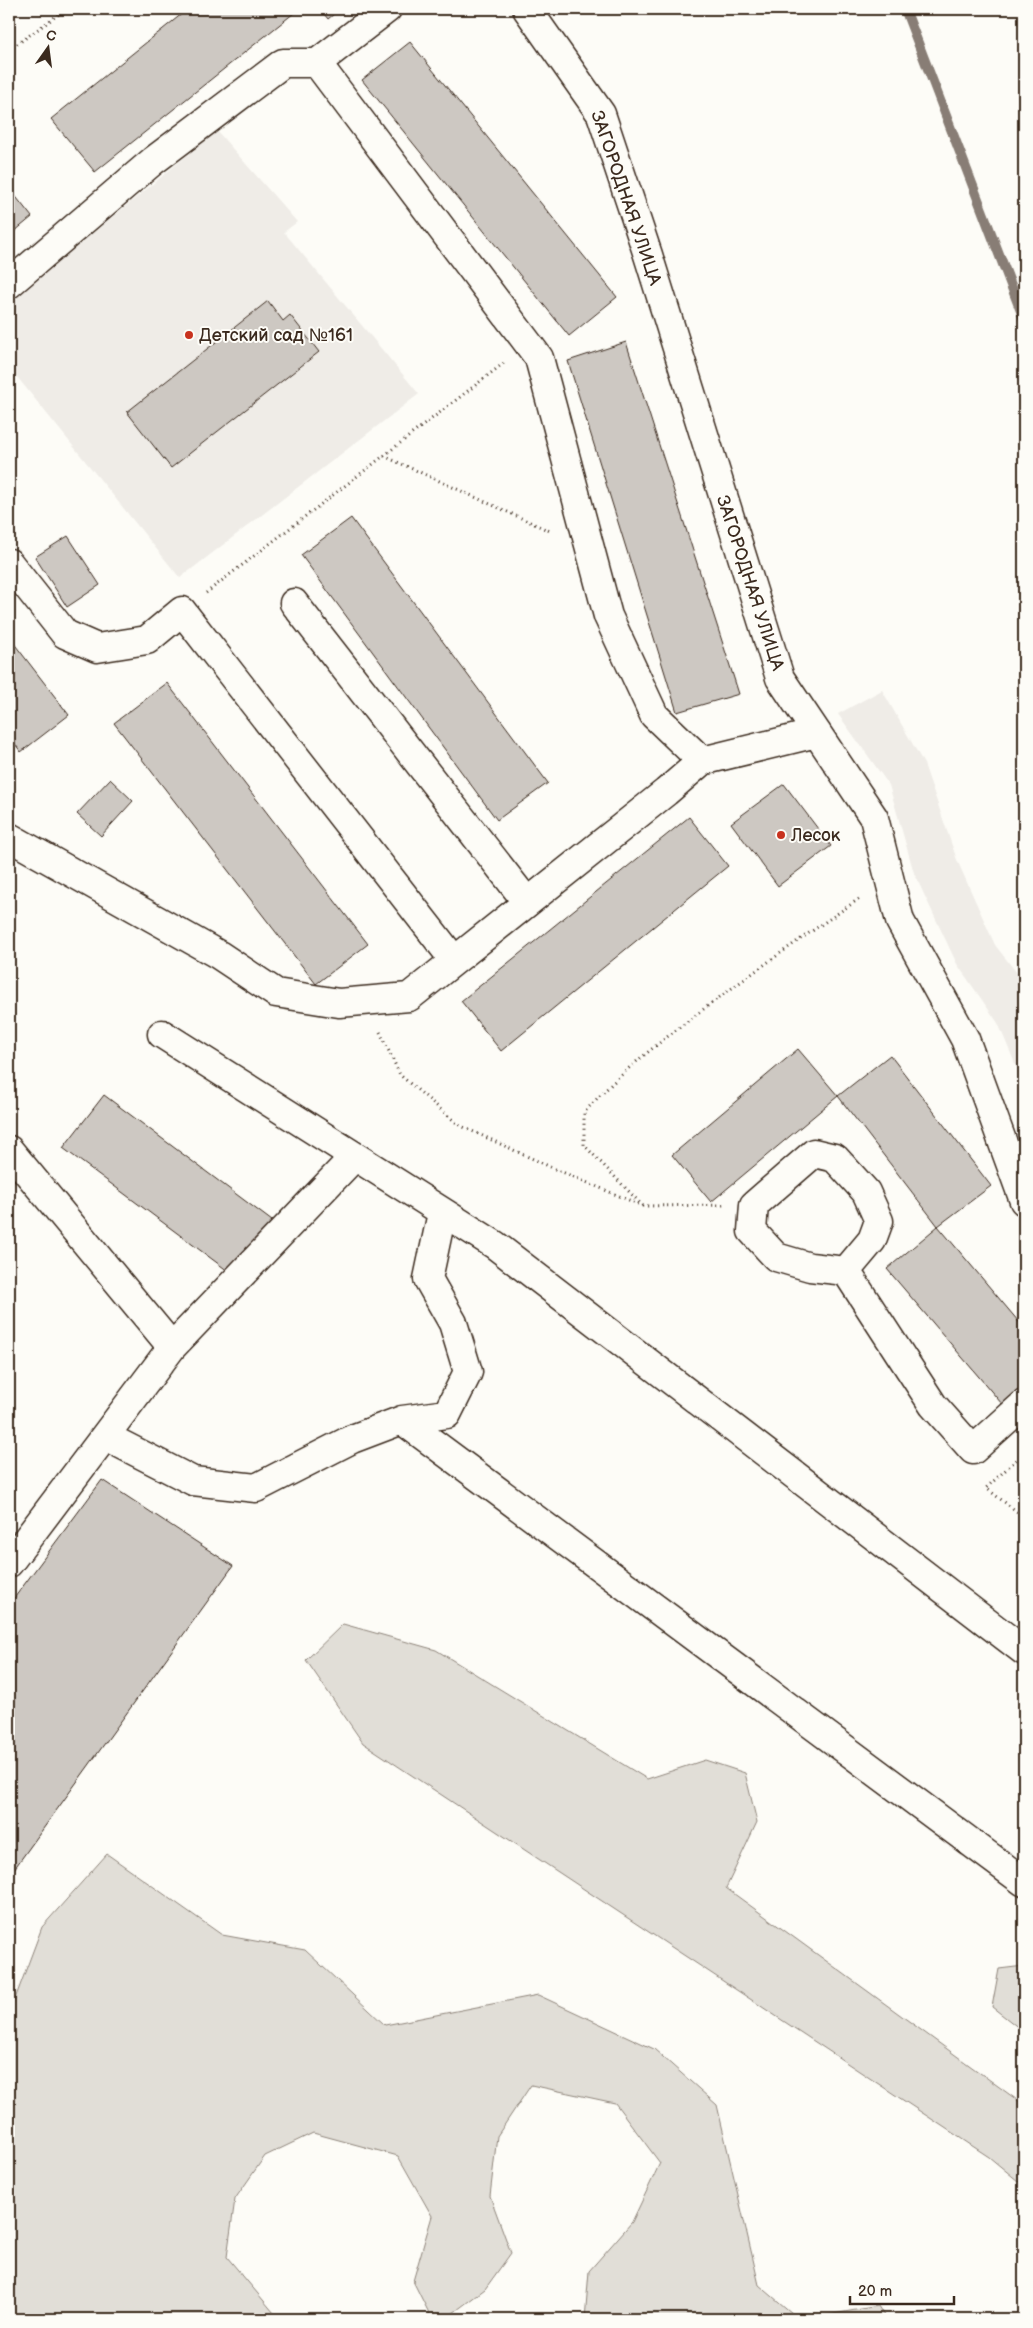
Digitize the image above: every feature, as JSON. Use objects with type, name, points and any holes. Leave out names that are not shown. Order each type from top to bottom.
[{"type":"street","points":[[9,284],[153,161],[283,63],[317,63],[387,9]]},
{"type":"street","name":"ЗАГОРОДНАЯ УЛИЦА","points":[[527,9],[601,114],[648,256],[780,678],[874,818],[900,921],[965,1039],[1024,1201]]},
{"type":"street","points":[[317,63],[539,358],[608,616],[654,715],[702,761]]},
{"type":"street","points":[[9,563],[65,634],[97,648],[147,640],[182,612],[454,960]]},
{"type":"street","points":[[294,603],[527,902]]},
{"type":"street","points":[[9,837],[219,955],[276,993],[339,1003],[409,997],[666,792],[702,761],[817,733]]},
{"type":"street","points":[[162,1034],[496,1245],[1024,1651]]},
{"type":"street","points":[[9,1150],[172,1347]]},
{"type":"street","points":[[814,1153],[835,1158],[866,1192],[879,1221],[872,1240],[846,1271],[810,1267],[776,1257],[752,1231],[754,1205],[814,1153]]},
{"type":"street","points":[[9,1563],[172,1347],[354,1157]]},
{"type":"street","points":[[105,1436],[193,1481],[256,1488],[352,1439],[402,1420],[447,1414],[468,1372],[453,1323],[428,1279],[442,1212]]},
{"type":"street","points":[[846,1271],[933,1404],[973,1450],[1024,1404]]},
{"type":"street","points":[[402,1420],[1024,1882]]},
{"type":"path","points":[[9,50],[66,9]]},
{"type":"path","points":[[182,612],[529,344]]},
{"type":"path","points":[[384,456],[590,549]]},
{"type":"path","points":[[643,1206],[584,1145],[584,1113],[605,1088],[644,1054],[787,947],[889,878]]},
{"type":"path","points":[[365,1001],[400,1075],[459,1125],[555,1169],[643,1206],[754,1205]]},
{"type":"path","points":[[1024,1453],[986,1488],[1024,1517]]},
{"type":"shaded area","name":"Детский сад №161","points":[[217,131],[297,222],[284,232],[419,394],[180,578],[9,367],[9,302]]},
{"type":"shaded area","points":[[882,690],[924,764],[957,860],[995,945],[1024,982],[1024,1085],[998,1023],[957,964],[914,873],[889,785],[838,714]]},
{"type":"shaded area","points":[[343,1624],[436,1650],[647,1779],[705,1760],[745,1773],[757,1822],[726,1888],[1024,2105],[1024,2186],[989,2157],[363,1743],[306,1660]]},
{"type":"shaded area","points":[[107,1854],[222,1935],[305,1950],[385,2025],[538,1995],[654,2049],[717,2105],[759,2285],[799,2319],[585,2319],[589,2271],[632,2222],[660,2163],[615,2103],[531,2085],[497,2136],[490,2196],[511,2253],[485,2289],[445,2319],[432,2319],[413,2281],[432,2216],[398,2156],[313,2133],[265,2156],[235,2199],[227,2257],[279,2319],[9,2319],[9,2015],[42,1927]]},
{"type":"shaded area","points":[[1024,1966],[1024,2032],[992,2007],[999,1969]]},
{"type":"shaded area","points":[[878,2306],[886,2319],[805,2319]]},
{"type":"building","points":[[188,9],[299,9],[95,172],[51,119]]},
{"type":"building","points":[[320,9],[340,9],[328,19]]},
{"type":"building","points":[[410,42],[617,297],[569,336],[362,80]]},
{"type":"building","points":[[9,188],[32,217],[9,236]]},
{"type":"building","points":[[268,301],[283,321],[290,315],[319,352],[171,468],[127,412]]},
{"type":"building","points":[[626,342],[739,694],[677,712],[568,361]]},
{"type":"building","points":[[351,518],[548,783],[497,820],[301,555]]},
{"type":"building","points":[[68,536],[100,585],[67,607],[35,557]]},
{"type":"building","points":[[9,637],[69,715],[21,752],[9,736]]},
{"type":"building","points":[[167,683],[368,944],[316,984],[114,723]]},
{"type":"building","points":[[110,779],[133,801],[101,836],[77,814]]},
{"type":"building","name":"Лесок","points":[[784,784],[831,846],[778,886],[731,823]]},
{"type":"building","points":[[689,817],[728,866],[501,1051],[461,1001]]},
{"type":"building","points":[[798,1049],[838,1096],[711,1202],[672,1155]]},
{"type":"building","points":[[890,1055],[991,1186],[938,1226],[838,1096]]},
{"type":"building","points":[[104,1095],[272,1221],[232,1274],[63,1148]]},
{"type":"building","points":[[938,1226],[1024,1328],[1024,1386],[1002,1404],[887,1269]]},
{"type":"building","points":[[102,1480],[233,1566],[9,1876],[9,1605]]},
{"type":"waterway","points":[[905,9],[1024,319]]},
{"type":"place","name":"Детский сад №161","points":[[189,335]]},
{"type":"place","name":"Лесок","points":[[781,835]]}]
